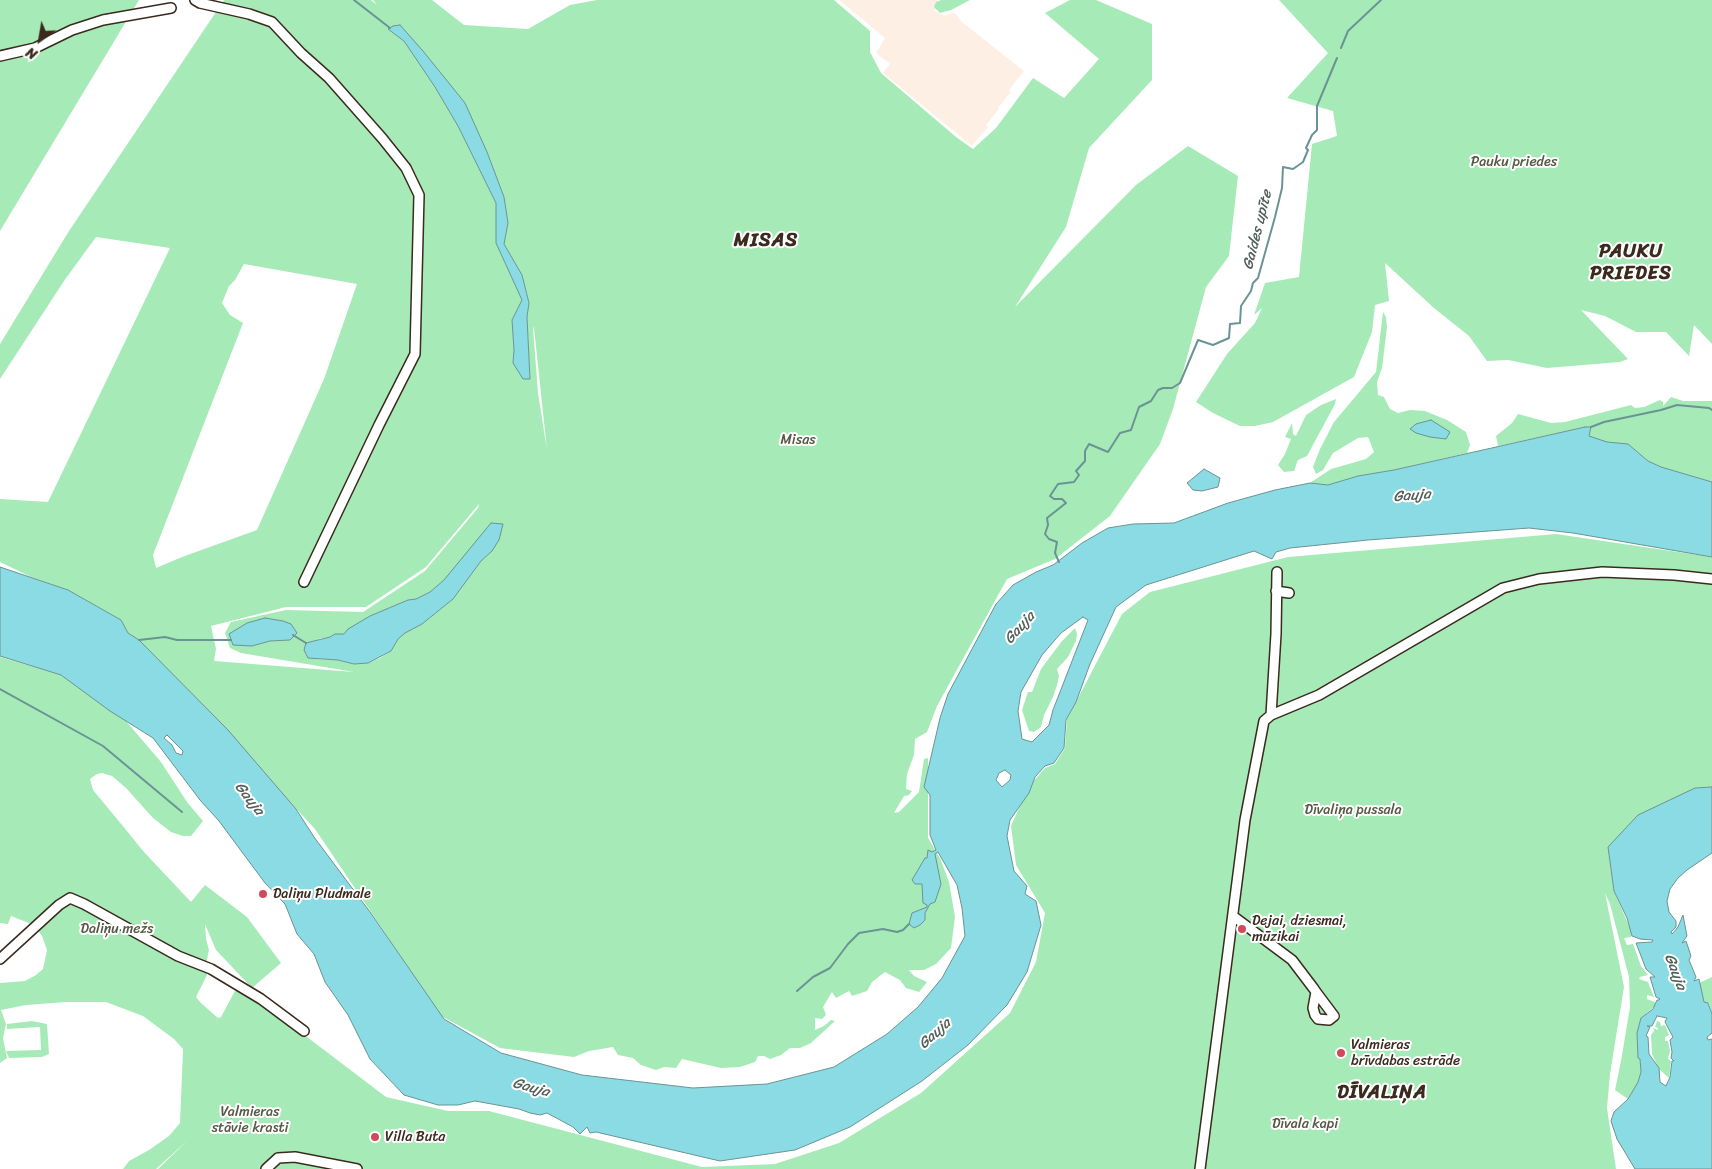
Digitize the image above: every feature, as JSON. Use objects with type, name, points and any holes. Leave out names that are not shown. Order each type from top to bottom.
[{"type":"street","points":[[195,0],[200,3],[249,14],[272,22],[301,53],[329,78],[382,138],[406,168],[419,195],[415,354],[304,582]]},
{"type":"street","points":[[0,56],[35,48],[72,30],[103,20],[171,8]]},
{"type":"street","points":[[1270,715],[1276,634],[1277,572]]},
{"type":"street","points":[[1200,1169],[1248,799],[1264,721],[1270,715],[1320,695],[1503,588],[1539,579],[1602,572],[1674,575],[1712,579]]},
{"type":"street","points":[[1276,591],[1289,593]]},
{"type":"street","points":[[0,959],[59,905],[70,898],[178,956],[211,969],[261,999],[304,1031]]},
{"type":"street","points":[[1233,916],[1292,960],[1316,992]]},
{"type":"street","points":[[1232,928],[1254,932]]},
{"type":"street","points":[[266,1169],[278,1158],[295,1157],[357,1169]]},
{"type":"shaded area","points":[[839,0],[938,0],[935,11],[944,16],[954,12],[962,22],[1024,71],[986,125],[988,127],[972,146],[883,73],[890,64],[876,53],[885,38]]},
{"type":"green space","points":[[0,0],[139,0],[0,231]]},
{"type":"green space","name":"Misas","points":[[224,0],[371,0],[377,5],[373,0],[432,0],[464,25],[528,29],[570,5],[597,0],[834,0],[870,31],[870,52],[881,73],[956,137],[973,149],[996,128],[1033,78],[1064,98],[1099,59],[1045,13],[1070,0],[1096,0],[1152,24],[1152,80],[1089,148],[1066,227],[1015,307],[1136,185],[1188,146],[1238,176],[1229,256],[1206,287],[1173,409],[1160,444],[1110,516],[1055,559],[1007,579],[937,706],[927,732],[915,739],[914,755],[907,774],[906,789],[912,791],[909,795],[904,796],[894,813],[899,812],[919,792],[924,759],[928,758],[928,838],[940,858],[949,882],[955,917],[951,948],[936,964],[924,970],[909,970],[914,976],[927,982],[919,992],[906,988],[900,980],[885,972],[872,982],[867,991],[852,996],[849,991],[836,998],[832,992],[823,1007],[826,1015],[822,1019],[815,1018],[815,1030],[831,1020],[835,1021],[811,1043],[800,1048],[790,1048],[781,1055],[770,1059],[758,1056],[755,1062],[740,1067],[721,1068],[682,1059],[676,1068],[664,1067],[656,1070],[641,1065],[633,1058],[618,1055],[613,1047],[589,1051],[574,1057],[500,1048],[441,1016],[315,829],[139,640],[128,633],[121,620],[68,590],[31,577],[0,562],[0,499],[48,502],[170,248],[96,237],[64,281],[0,379],[0,344],[69,231]],"holes":[[[389,29],[423,51],[487,152],[504,197],[508,223],[504,244],[522,275],[529,303],[527,317],[530,379],[513,363],[512,320],[522,300],[496,243],[496,203],[458,126],[404,41]],[[244,264],[357,284],[324,379],[257,530],[156,568],[153,555],[243,323],[230,315],[222,303],[229,286],[235,280]],[[533,327],[534,328],[547,450],[538,393]],[[479,504],[478,508],[425,571],[363,612],[286,610],[231,622],[225,633],[230,648],[241,653],[354,672],[214,661],[216,649],[211,626],[286,607],[366,607],[426,567]],[[492,551],[481,561],[453,599],[422,624],[405,632],[391,651],[380,658],[368,663],[354,664],[338,660],[316,659],[318,639],[336,634],[344,634],[370,616],[430,592],[444,580]],[[293,628],[296,633],[290,640],[270,641],[252,646]]]},
{"type":"green space","points":[[941,0],[970,0],[951,10],[940,13],[934,7],[936,2]]},
{"type":"green space","name":"Pauku priedes","points":[[1279,0],[1712,0],[1712,344],[1694,325],[1689,356],[1666,332],[1636,332],[1605,316],[1581,310],[1628,359],[1620,362],[1547,368],[1508,360],[1487,361],[1469,336],[1434,308],[1385,263],[1389,301],[1375,305],[1372,332],[1354,377],[1273,422],[1255,426],[1240,426],[1213,413],[1196,402],[1227,354],[1255,323],[1262,308],[1254,315],[1265,283],[1299,277],[1312,144],[1337,136],[1333,111],[1287,98],[1328,53]]},
{"type":"green space","points":[[1383,312],[1386,317],[1387,327],[1382,368],[1377,382],[1378,395],[1384,397],[1390,409],[1398,413],[1410,410],[1425,411],[1447,420],[1466,432],[1470,445],[1467,453],[1394,470],[1358,476],[1328,485],[1310,483],[1331,469],[1366,459],[1374,452],[1368,437],[1358,438],[1333,453],[1323,470],[1316,474],[1313,467],[1334,422],[1376,372]]},
{"type":"green space","points":[[1671,397],[1683,401],[1712,401],[1712,482],[1661,467],[1648,461],[1628,444],[1607,442],[1589,436],[1591,427],[1498,446],[1496,436],[1512,423],[1518,414],[1551,423],[1565,422],[1631,405],[1635,408],[1644,407],[1660,400],[1663,402],[1663,406]]},
{"type":"green space","points":[[1336,399],[1307,456],[1298,460],[1294,471],[1284,472],[1278,465],[1291,439],[1285,437],[1292,423],[1293,434],[1296,436],[1306,415],[1321,405]]},
{"type":"green space","name":"Dīvaliņa pussala","points":[[1556,534],[1712,557],[1712,787],[1695,788],[1608,847],[1614,891],[1632,933],[1631,937],[1624,938],[1627,945],[1633,944],[1641,966],[1648,975],[1639,979],[1648,982],[1654,997],[1647,995],[1647,999],[1655,1002],[1656,1005],[1641,1018],[1637,1033],[1638,1058],[1640,1059],[1641,1072],[1638,1082],[1628,1099],[1615,1090],[1630,1007],[1629,977],[1610,904],[1605,893],[1624,987],[1610,1074],[1607,1108],[1616,1169],[158,1169],[188,1140],[156,1169],[123,1169],[129,1161],[169,1136],[180,1123],[183,1049],[174,1039],[143,1016],[106,1002],[26,1005],[1,1010],[6,1024],[3,1038],[7,1058],[0,1063],[0,983],[25,981],[36,975],[43,969],[47,950],[42,936],[34,925],[11,916],[8,924],[0,923],[0,657],[61,675],[126,721],[161,762],[187,802],[203,821],[191,836],[183,836],[171,832],[153,818],[126,788],[112,776],[102,773],[90,779],[93,790],[144,852],[191,902],[205,885],[247,917],[281,963],[252,988],[216,950],[205,924],[209,950],[206,964],[208,973],[196,997],[218,1018],[221,1017],[237,987],[261,1002],[386,1097],[448,1111],[489,1111],[702,1167],[775,1164],[839,1143],[921,1093],[1010,1013],[1036,962],[1045,913],[1016,865],[1011,826],[1029,786],[1045,768],[1055,764],[1065,748],[1067,719],[1122,614],[1150,592],[1288,557]]},
{"type":"green space","points":[[1075,628],[1077,634],[1076,641],[1068,657],[1057,669],[1059,676],[1057,685],[1041,727],[1034,732],[1029,731],[1022,710],[1028,692],[1032,692],[1041,669],[1062,641]]},
{"type":"green space","points":[[1712,977],[1712,1014],[1709,1003],[1704,1003],[1699,983]]},
{"type":"green space","points":[[32,1021],[47,1024],[49,1054],[42,1057],[9,1058],[6,1051],[41,1050],[40,1027],[7,1029],[7,1024]]},
{"type":"green space","points":[[1657,1021],[1660,1022],[1661,1026],[1665,1025],[1669,1035],[1665,1037],[1665,1041],[1668,1041],[1670,1051],[1668,1059],[1671,1061],[1669,1078],[1659,1069],[1652,1054],[1651,1035],[1654,1031],[1653,1028],[1658,1030],[1655,1027]]},
{"type":"water","points":[[400,25],[465,103],[487,152],[504,197],[508,223],[504,244],[522,275],[529,303],[527,317],[530,379],[523,379],[513,363],[512,320],[522,300],[496,243],[496,203],[458,126],[435,87],[404,41],[388,29]]},
{"type":"water","points":[[1431,420],[1450,432],[1446,439],[1430,437],[1410,429],[1416,424]]},
{"type":"water","name":"Gauja","points":[[1591,427],[1589,436],[1607,442],[1628,444],[1648,461],[1661,467],[1712,482],[1712,557],[1573,533],[1529,528],[1290,548],[1276,552],[1272,559],[1254,551],[1146,585],[1116,607],[1090,664],[1076,702],[1066,720],[1064,748],[1054,763],[1045,766],[1035,777],[1029,793],[1010,820],[1007,836],[1014,871],[1027,886],[1025,894],[1036,901],[1041,925],[1027,972],[1007,1005],[968,1045],[922,1081],[850,1127],[795,1150],[720,1161],[596,1132],[590,1133],[587,1127],[580,1134],[573,1127],[547,1113],[540,1115],[475,1101],[458,1105],[438,1105],[404,1095],[370,1059],[348,1015],[325,982],[314,954],[297,934],[285,904],[265,883],[153,738],[110,711],[61,675],[0,656],[0,567],[68,590],[121,620],[128,633],[139,640],[228,730],[296,809],[444,1019],[501,1053],[582,1075],[693,1088],[767,1084],[834,1067],[887,1034],[918,1007],[942,978],[965,936],[957,885],[938,852],[935,854],[941,884],[935,902],[930,904],[925,913],[925,920],[920,925],[914,928],[909,924],[912,913],[927,907],[923,903],[922,884],[915,884],[912,880],[925,858],[927,858],[928,850],[932,852],[936,850],[930,835],[930,795],[924,787],[940,718],[948,694],[996,604],[1013,585],[1053,565],[1082,543],[1108,528],[1133,524],[1174,523],[1228,503],[1275,490],[1310,483],[1328,485],[1358,476],[1394,470]],"holes":[[[1083,617],[1088,620],[1049,725],[1032,742],[1022,739],[1018,711],[1021,692],[1042,655],[1061,633]],[[167,735],[183,751],[182,755],[176,753],[172,745],[164,738]],[[1005,770],[1011,775],[1010,780],[1002,787],[996,780],[999,773]]]},
{"type":"water","points":[[1204,469],[1220,478],[1218,487],[1202,491],[1193,490],[1187,483]]},
{"type":"water","points":[[491,523],[503,524],[499,540],[492,551],[481,561],[453,599],[422,624],[405,633],[398,639],[391,651],[368,663],[354,664],[338,660],[308,658],[304,650],[306,643],[335,634],[344,634],[348,629],[370,616],[430,592],[444,580]]},
{"type":"water","points":[[265,618],[291,624],[297,633],[290,640],[270,641],[252,646],[233,645],[229,634],[247,623]]},
{"type":"water","name":"Gauja","points":[[1712,787],[1712,853],[1678,878],[1670,889],[1667,901],[1669,912],[1676,921],[1676,927],[1671,932],[1672,934],[1678,927],[1683,915],[1687,936],[1682,943],[1686,941],[1691,956],[1689,960],[1696,977],[1694,981],[1699,979],[1704,1002],[1708,1003],[1712,1014],[1712,1033],[1707,1037],[1708,1040],[1712,1039],[1712,1169],[1635,1169],[1617,1139],[1611,1121],[1614,1112],[1628,1099],[1638,1082],[1641,1072],[1640,1059],[1638,1058],[1637,1033],[1641,1018],[1653,1009],[1657,1000],[1660,999],[1656,997],[1650,977],[1655,977],[1646,969],[1636,943],[1652,942],[1653,940],[1632,936],[1627,918],[1614,891],[1608,847],[1638,815],[1695,788]],"holes":[[[1657,1016],[1667,1018],[1665,1022],[1673,1037],[1670,1040],[1671,1058],[1674,1061],[1672,1061],[1670,1077],[1666,1086],[1660,1082],[1659,1068],[1649,1054],[1648,1037],[1646,1036],[1650,1027],[1647,1026],[1652,1026]]]},
{"type":"waterway","points":[[354,0],[390,28]]},
{"type":"waterway","name":"Gaides upīte","points":[[1341,48],[1348,31],[1381,0]]},
{"type":"waterway","name":"Gaides upīte","points":[[1059,562],[1055,553],[1057,542],[1049,539],[1045,534],[1048,525],[1047,518],[1066,503],[1062,499],[1054,499],[1050,496],[1058,484],[1074,482],[1079,475],[1076,471],[1085,461],[1085,451],[1089,444],[1108,452],[1120,433],[1131,430],[1139,407],[1151,401],[1158,390],[1172,388],[1180,383],[1198,340],[1213,345],[1229,338],[1230,324],[1240,323],[1241,306],[1251,291],[1253,283],[1258,278],[1275,217],[1282,188],[1283,167],[1293,169],[1303,162],[1308,150],[1306,148],[1312,135],[1317,130],[1317,106],[1337,58]]},
{"type":"waterway","points":[[1591,427],[1604,422],[1677,405],[1709,408],[1712,410]]},
{"type":"waterway","points":[[293,635],[306,643]]},
{"type":"waterway","points":[[139,640],[165,637],[177,640],[231,640]]},
{"type":"waterway","points":[[0,689],[103,746],[182,812]]},
{"type":"waterway","points":[[797,991],[813,977],[830,968],[859,933],[883,929],[897,932],[903,930],[909,924]]},
{"type":"place","name":"Daliņu Pludmale","points":[[263,894]]},
{"type":"place","name":"Dejai, dziesmai, mūzikai","points":[[1242,929]]},
{"type":"place","name":"Valmieras brīvdabas estrāde","points":[[1341,1053]]},
{"type":"place","name":"Villa Buta","points":[[375,1137]]},
{"type":"district","name":"MISAS","points":[[766,241]]},
{"type":"district","name":"PAUKU PRIEDES","points":[[1631,263]]},
{"type":"district","name":"DĪVALIŅA","points":[[1382,1093]]},
{"type":"park label","name":"Daliņu mežs","points":[[117,929]]},
{"type":"park label","name":"Valmieras stāvie krasti","points":[[250,1120]]},
{"type":"park label","name":"Dīvala kapi","points":[[1305,1124]]}]
